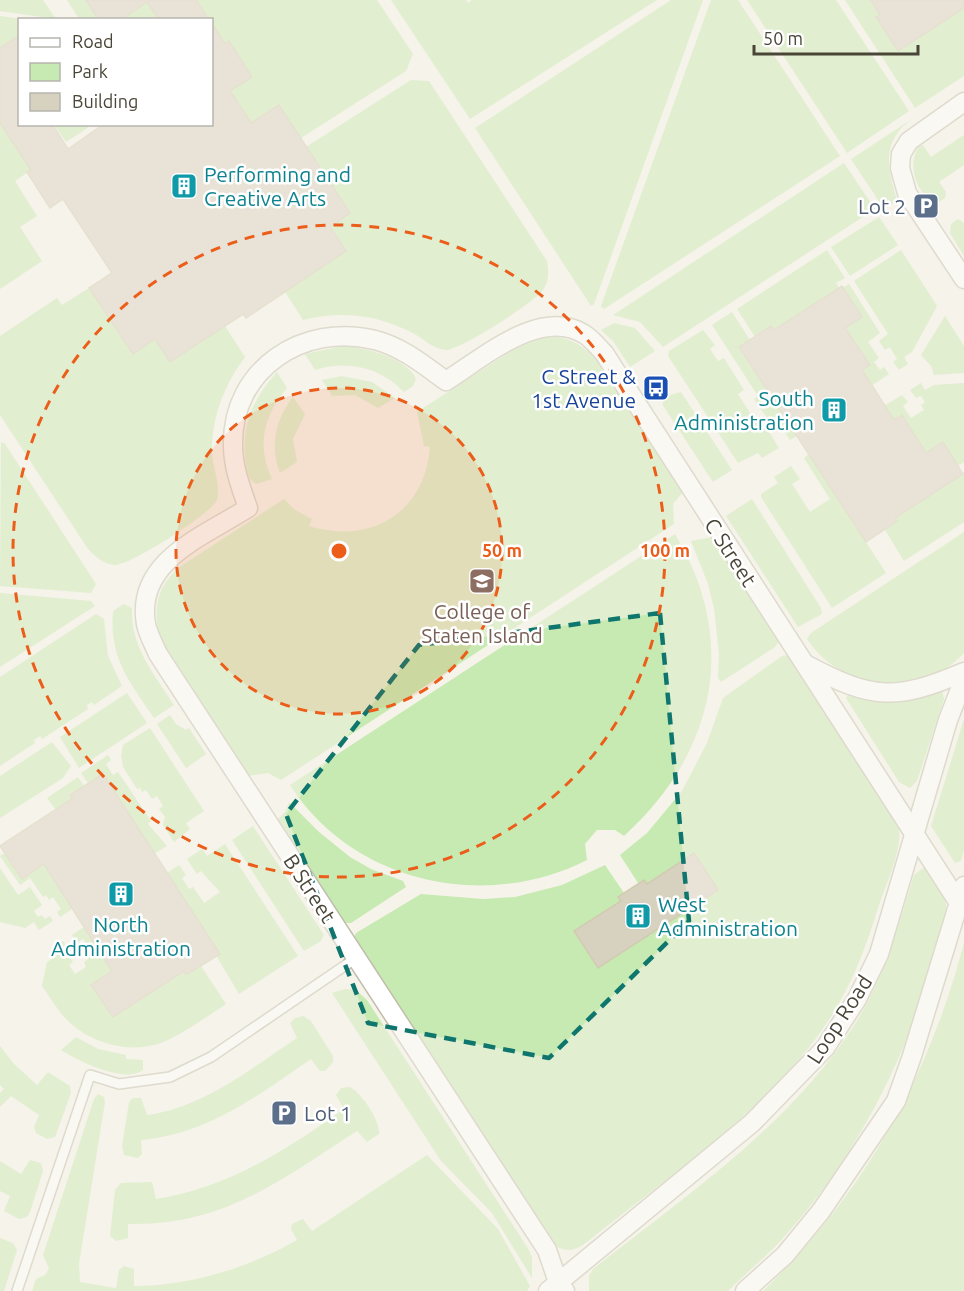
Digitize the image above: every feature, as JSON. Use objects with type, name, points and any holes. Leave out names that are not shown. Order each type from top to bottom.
[{"type":"street","points":[[964,102],[909,141],[901,154],[900,168],[907,193],[964,279]]},
{"type":"street","name":"C Street","points":[[248,508],[238,480],[233,446],[236,416],[246,393],[275,358],[296,344],[343,334],[376,340],[409,354],[446,381],[530,329],[547,325],[566,327],[585,334],[604,353],[914,835],[962,894]]},
{"type":"street","name":"B Street","points":[[248,508],[167,559],[152,577],[145,598],[146,625],[158,654],[547,1250],[557,1288]]},
{"type":"street","points":[[806,664],[854,688],[879,692],[905,693],[926,688],[964,672]]},
{"type":"street","name":"Loop Road","points":[[557,1288],[752,1123],[825,1048],[857,999],[879,954],[948,720],[964,679]]},
{"type":"street","points":[[745,1291],[785,1255],[821,1211],[896,1101],[962,894]]},
{"type":"lane","points":[[17,1291],[90,1075],[119,1084],[170,1077],[211,1057],[356,958]]},
{"type":"highlighted area","points":[[660,613],[689,921],[549,1058],[368,1023],[286,814],[419,645]]},
{"type":"green space","points":[[0,0],[43,0],[55,18],[49,18],[0,11]]},
{"type":"green space","points":[[67,0],[92,0],[99,18],[78,18]]},
{"type":"green space","points":[[196,0],[377,0],[413,54],[406,71],[301,138],[251,123],[233,95],[227,93],[252,77],[229,42],[225,44],[213,26],[213,18],[208,18]]},
{"type":"green space","points":[[391,0],[466,0],[468,3],[472,0],[657,0],[470,119]]},
{"type":"green space","points":[[671,0],[703,0],[594,304],[591,306],[475,128]]},
{"type":"green space","points":[[711,0],[738,0],[840,156],[604,309],[601,306]]},
{"type":"green space","points":[[747,0],[836,0],[909,111],[847,153]]},
{"type":"green space","points":[[845,0],[871,0],[880,15],[876,18],[898,51],[964,8],[964,76],[915,108]]},
{"type":"green space","points":[[147,2],[158,18],[124,18]]},
{"type":"green space","points":[[0,16],[18,19],[18,36],[0,48]]},
{"type":"green space","points":[[411,80],[429,81],[548,265],[546,284],[536,297],[480,335],[446,350],[433,346],[400,327],[373,318],[332,315],[303,320],[282,287],[288,289],[346,251],[330,227],[350,213],[306,147]]},
{"type":"green space","points":[[912,119],[895,137],[891,147],[889,167],[897,200],[884,209],[851,159]]},
{"type":"green space","points":[[0,123],[31,170],[15,181],[37,216],[20,227],[42,261],[0,289]]},
{"type":"green space","points":[[55,126],[90,126],[66,142]]},
{"type":"green space","points":[[964,135],[964,165],[939,182],[946,192],[945,198],[937,203],[930,202],[920,189],[913,169],[918,147],[923,145],[931,157]]},
{"type":"green space","points":[[844,163],[875,209],[663,347],[640,322],[613,315]]},
{"type":"green space","points":[[879,217],[898,245],[850,276],[831,247]]},
{"type":"green space","points":[[958,219],[964,223],[964,256],[950,233],[951,224]]},
{"type":"green space","points":[[827,250],[845,278],[836,283],[839,288],[774,330],[770,326],[755,337],[737,309]]},
{"type":"green space","points":[[901,250],[937,306],[912,352],[904,357],[908,364],[899,370],[893,362],[897,359],[890,347],[885,350],[879,341],[888,334],[854,281]]},
{"type":"green space","points":[[849,284],[880,333],[868,342],[879,358],[874,362],[880,370],[884,367],[889,374],[871,386],[861,371],[870,365],[845,328],[862,317],[843,288]]},
{"type":"green space","points":[[89,288],[132,353],[155,339],[171,362],[225,326],[245,357],[225,391],[216,415],[212,454],[217,483],[217,500],[201,516],[170,537],[137,557],[115,565],[103,562],[88,549],[0,415],[0,336],[57,298],[62,305]]},
{"type":"green space","points":[[732,312],[750,340],[739,348],[797,436],[790,440],[778,421],[772,425],[754,399],[758,396],[712,325]]},
{"type":"green space","points":[[945,316],[964,346],[964,373],[934,375],[931,366],[921,355]]},
{"type":"green space","points":[[614,323],[635,328],[655,351],[630,367],[613,341],[601,330]]},
{"type":"green space","points":[[703,330],[715,345],[710,349],[718,361],[724,358],[744,390],[738,394],[761,430],[766,427],[779,448],[762,458],[758,453],[738,463],[668,356],[669,351]]},
{"type":"green space","points":[[548,336],[563,338],[576,344],[599,363],[683,492],[673,504],[674,524],[281,780],[268,773],[248,776],[162,644],[156,612],[160,592],[165,583],[181,566],[284,499],[295,510],[312,519],[309,526],[332,531],[353,531],[373,527],[391,518],[406,506],[418,490],[426,470],[430,447],[424,446],[417,412],[522,344]]},
{"type":"green space","points":[[343,346],[373,351],[404,365],[416,379],[413,386],[404,392],[374,371],[352,366],[315,370],[305,354]]},
{"type":"green space","points":[[277,372],[287,388],[273,409],[265,431],[264,454],[272,479],[256,484],[247,473],[246,467],[247,426],[261,392]]},
{"type":"green space","points":[[342,376],[372,382],[395,398],[378,408],[355,395],[332,396],[322,380]]},
{"type":"green space","points":[[921,383],[925,390],[934,385],[964,383],[964,462],[958,466],[943,442],[926,452],[902,415],[893,421],[884,406],[902,395],[908,402],[903,406],[911,418],[924,410],[921,405],[925,402],[921,396],[916,398],[910,390]]},
{"type":"green space","points":[[681,392],[732,470],[713,482],[662,404],[670,395]]},
{"type":"green space","points":[[293,397],[305,414],[293,439],[297,462],[280,473],[275,453],[276,434],[282,415]]},
{"type":"green space","points":[[1,442],[5,444],[96,584],[91,593],[0,586]]},
{"type":"green space","points":[[809,454],[886,573],[832,608],[761,497],[761,494],[778,483],[774,477],[791,466],[800,479],[792,484],[810,512],[830,499],[804,458]]},
{"type":"green space","points":[[964,471],[964,522],[904,561],[885,530],[897,521],[895,518],[963,474]]},
{"type":"green space","points":[[752,499],[821,608],[822,614],[798,627],[726,516]]},
{"type":"green space","points":[[964,532],[964,653],[946,668],[926,679],[904,684],[882,684],[860,679],[840,670],[822,657],[807,639],[811,633]]},
{"type":"green space","points":[[675,534],[695,575],[707,616],[711,656],[708,695],[697,733],[680,769],[655,804],[624,836],[615,830],[597,830],[585,844],[587,860],[548,876],[506,884],[465,885],[424,879],[385,866],[349,845],[317,818],[290,785]]},
{"type":"green space","points":[[713,537],[780,640],[775,647],[721,682],[718,678],[719,655],[714,608],[708,584],[691,541]]},
{"type":"green space","points":[[0,593],[91,601],[95,606],[0,667]]},
{"type":"green space","points":[[124,604],[132,608],[132,622],[139,647],[151,671],[174,705],[154,718],[129,680],[114,642],[113,611]]},
{"type":"green space","points":[[96,614],[104,619],[108,656],[122,686],[94,705],[92,702],[87,705],[88,709],[42,739],[40,736],[34,740],[35,743],[0,766],[0,677]]},
{"type":"green space","points":[[790,655],[899,827],[896,856],[864,949],[846,991],[830,1018],[806,1051],[750,1111],[587,1242],[571,1250],[559,1248],[554,1245],[353,939],[356,933],[421,894],[483,899],[515,897],[562,885],[605,865],[624,893],[618,897],[621,901],[574,931],[598,968],[694,853],[647,884],[644,880],[638,883],[620,855],[647,833],[682,791],[707,743],[723,698],[782,656]]},
{"type":"green space","points":[[942,690],[944,699],[917,781],[910,788],[899,782],[846,698],[848,695],[867,698]]},
{"type":"green space","points":[[127,693],[147,723],[79,768],[60,737]]},
{"type":"green space","points":[[170,715],[176,724],[186,730],[189,728],[206,754],[186,768],[157,724]]},
{"type":"green space","points":[[964,719],[964,850],[961,861],[955,863],[931,826]]},
{"type":"green space","points":[[150,728],[204,811],[186,823],[190,829],[174,842],[163,825],[165,817],[159,809],[163,806],[157,796],[152,799],[146,790],[142,792],[140,788],[137,789],[123,767],[121,755],[123,745]]},
{"type":"green space","points":[[52,742],[71,766],[63,778],[0,818],[0,776]]},
{"type":"green space","points":[[108,755],[111,760],[106,764],[113,775],[118,772],[151,821],[148,824],[167,846],[154,854],[103,774],[88,783],[81,773]]},
{"type":"green space","points":[[78,777],[84,786],[70,795],[72,799],[56,810],[47,798]]},
{"type":"green space","points":[[289,802],[319,832],[350,857],[371,869],[403,881],[406,887],[351,923],[343,923],[276,821],[285,812]]},
{"type":"green space","points":[[253,826],[324,935],[321,941],[304,951],[232,840]]},
{"type":"green space","points":[[225,844],[298,956],[239,994],[167,873],[179,865],[186,875],[182,878],[189,889],[193,887],[204,903],[220,892],[201,871],[197,874],[187,859],[202,849],[207,856]]},
{"type":"green space","points":[[5,853],[22,878],[44,864],[72,909],[60,917],[57,912],[61,909],[53,897],[49,900],[46,895],[43,897],[30,878],[20,885],[0,856]]},
{"type":"green space","points":[[0,868],[18,895],[30,887],[42,905],[34,911],[38,917],[42,915],[45,919],[50,916],[53,921],[39,930],[34,922],[25,928],[0,922]]},
{"type":"green space","points":[[923,868],[930,873],[938,885],[946,904],[947,913],[944,930],[923,996],[909,1034],[875,1106],[856,1141],[810,1206],[777,1244],[728,1291],[589,1291],[589,1276],[593,1269],[734,1157],[800,1095],[829,1061],[855,1024],[874,989],[889,952],[914,875]]},
{"type":"green space","points":[[84,927],[112,971],[92,985],[113,1017],[184,971],[187,975],[201,966],[226,1004],[185,1031],[157,1044],[144,1047],[116,1046],[89,1036],[67,1020],[42,986],[47,962],[57,956],[52,948],[63,941],[71,953],[68,955],[73,962],[69,965],[75,974],[86,967],[84,962],[88,959],[83,951],[89,947],[83,939],[77,943],[72,935]]},
{"type":"green space","points":[[964,943],[964,1291],[763,1291],[832,1215],[888,1131],[932,1040]]},
{"type":"green space","points":[[345,989],[356,990],[367,1000],[529,1250],[532,1258],[532,1278],[492,1213],[441,1161],[332,993]]},
{"type":"green space","points":[[303,1016],[311,1021],[333,1056],[333,1062],[325,1071],[320,1071],[311,1059],[272,1086],[210,1122],[165,1137],[141,1140],[142,1154],[138,1158],[124,1155],[122,1147],[129,1102],[133,1098],[141,1098],[147,1115],[168,1111],[207,1095],[244,1074],[297,1038],[290,1023],[295,1018]]},
{"type":"green space","points":[[76,1037],[98,1049],[126,1055],[126,1059],[143,1060],[143,1070],[135,1074],[113,1073],[90,1065],[61,1050]]},
{"type":"green space","points":[[0,1046],[14,1064],[37,1085],[48,1072],[70,1086],[71,1093],[55,1137],[47,1139],[36,1133],[34,1127],[39,1115],[11,1096],[0,1107],[0,1093],[4,1089],[0,1085]]},
{"type":"green space","points":[[349,1087],[364,1100],[377,1122],[379,1134],[367,1142],[357,1131],[250,1197],[194,1217],[163,1223],[128,1224],[128,1238],[116,1241],[110,1236],[115,1190],[121,1183],[152,1182],[156,1199],[182,1194],[232,1176],[278,1153],[344,1109],[336,1095],[341,1088]]},
{"type":"green space","points":[[98,1094],[104,1097],[105,1102],[79,1264],[80,1282],[116,1288],[119,1270],[124,1266],[134,1269],[134,1286],[176,1283],[239,1267],[297,1240],[291,1229],[292,1224],[303,1219],[312,1231],[427,1155],[498,1229],[530,1286],[527,1291],[32,1291],[36,1279],[45,1275],[49,1268],[43,1255],[94,1099]]},
{"type":"green space","points":[[30,1160],[41,1163],[43,1171],[30,1212],[27,1217],[19,1219],[4,1211],[10,1196],[0,1191],[0,1161],[21,1174]]},
{"type":"green space","points":[[0,1238],[13,1243],[17,1250],[4,1291],[0,1291]]},
{"type":"building","points":[[86,0],[196,0],[208,18],[158,18],[147,2],[124,18],[98,18]]},
{"type":"building","points":[[871,0],[964,0],[964,8],[898,51],[876,17],[880,15]]},
{"type":"building","name":"Performing and Creative Arts","points":[[213,25],[225,44],[229,41],[252,77],[230,91],[251,123],[279,105],[350,213],[330,227],[346,251],[246,318],[243,314],[170,362],[155,339],[133,354],[89,288],[112,273],[63,199],[50,208],[27,172],[31,170],[0,123],[0,48],[18,36],[18,126],[53,126],[68,149],[101,126],[213,126]]},
{"type":"building","name":"South Administration","points":[[842,286],[862,317],[845,328],[870,365],[862,370],[894,420],[902,415],[926,453],[943,442],[963,474],[895,518],[897,521],[866,542],[739,347],[771,326],[774,330]]},
{"type":"building","name":"North Administration","points":[[103,774],[220,954],[186,975],[184,971],[113,1017],[91,985],[112,971],[44,864],[22,879],[0,846],[72,799],[70,795]]},
{"type":"building","name":"West Administration","points":[[694,853],[718,890],[598,968],[574,931],[621,901],[618,897],[644,880],[647,884]]},
{"type":"place","name":"Performing and Creative Arts","points":[[184,186]]},
{"type":"place","name":"Lot 2","points":[[926,206]]},
{"type":"place","name":"C Street & 1st Avenue","points":[[656,388]]},
{"type":"place","name":"South Administration","points":[[834,410]]},
{"type":"place","name":"College of Staten Island","points":[[482,581]]},
{"type":"place","name":"North Administration","points":[[121,894]]},
{"type":"place","name":"West Administration","points":[[638,916]]},
{"type":"place","name":"Lot 1","points":[[284,1113]]}]
